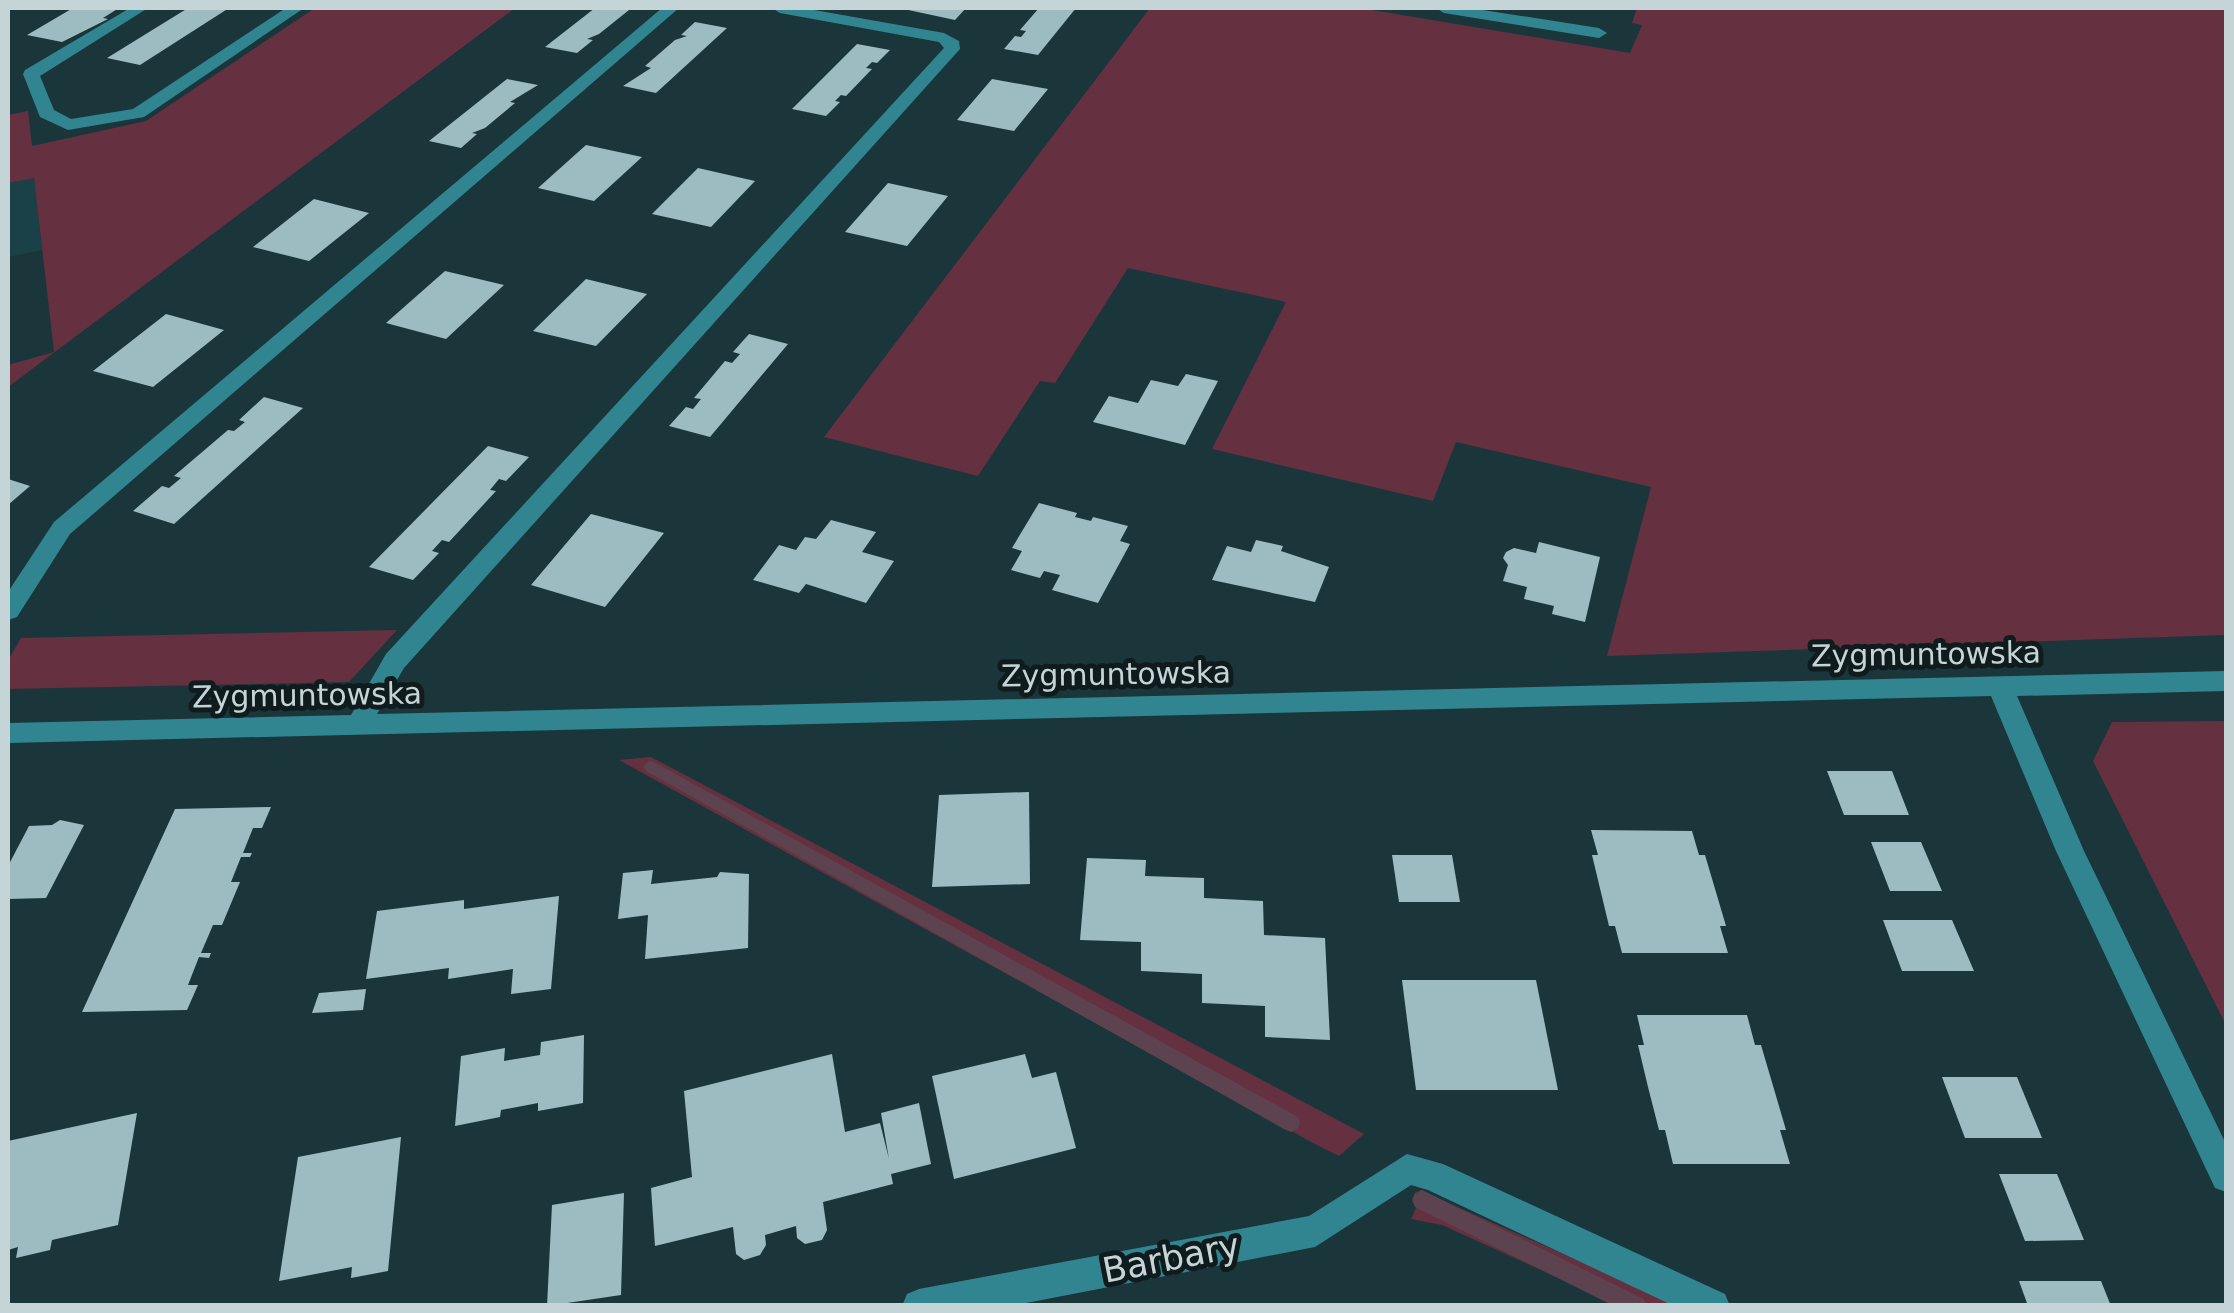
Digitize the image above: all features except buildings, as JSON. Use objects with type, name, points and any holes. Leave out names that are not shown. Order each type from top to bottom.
[{"type":"street","points":[[140,8],[30,74],[46,113],[68,126],[138,113],[296,8]]},
{"type":"street","points":[[8,611],[62,528],[671,8]]},
{"type":"street","points":[[359,727],[369,700],[395,662],[952,49],[953,44],[944,38],[780,8]]},
{"type":"street","points":[[1444,8],[1599,33]]},
{"type":"street","name":"Zygmuntowska","points":[[8,733],[1997,684],[2226,682]]},
{"type":"street","points":[[1997,684],[2011,708],[2070,851],[2226,1177]]},
{"type":"street","name":"Barbary","points":[[919,1306],[1315,1231],[1407,1170],[1432,1175],[1713,1306]]},
{"type":"shaded area","points":[[315,8],[515,8],[8,387],[8,365],[54,352],[34,178],[8,183],[8,115],[28,111],[32,146],[146,121]]},
{"type":"shaded area","points":[[1150,8],[1360,8],[1630,53],[1642,25],[1632,23],[1637,8],[2226,8],[2226,635],[1607,656],[1651,487],[1456,442],[1433,501],[1212,449],[1286,302],[1128,268],[1055,383],[1040,381],[978,476],[824,437]]},
{"type":"shaded area","points":[[34,177],[42,250],[8,257],[8,183]]},
{"type":"shaded area","points":[[397,630],[349,682],[8,689],[8,660],[21,638]]},
{"type":"shaded area","points":[[2226,721],[2226,1025],[2093,761],[2112,722]]},
{"type":"shaded area","points":[[651,757],[1364,1134],[1339,1156],[1313,1143],[619,760]]},
{"type":"shaded area","points":[[1423,1192],[1679,1305],[1618,1305],[1442,1225],[1411,1219]]},
{"type":"waterway","points":[[652,767],[1291,1123]]},
{"type":"waterway","points":[[1422,1200],[1637,1306]]}]
